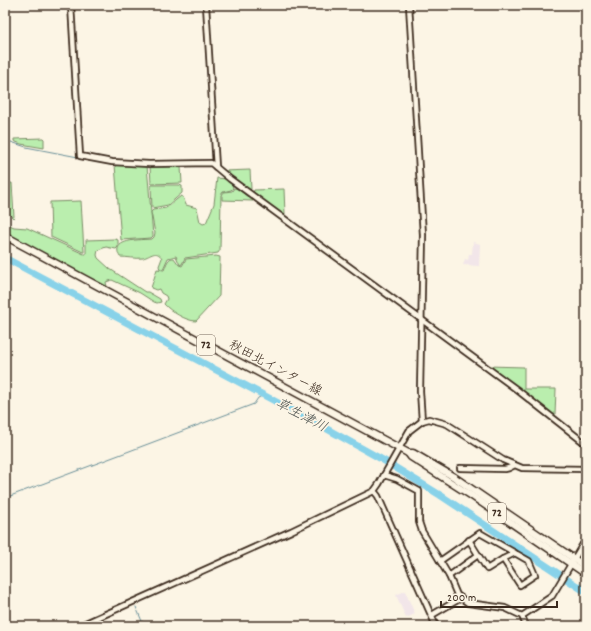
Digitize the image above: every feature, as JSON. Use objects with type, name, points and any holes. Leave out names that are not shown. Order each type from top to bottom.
[{"type":"main road","name":"秋田北インター線","points":[[5,236],[408,452],[413,453],[454,478],[573,561],[586,574]]},
{"type":"main road","name":"秋田北インター線","points":[[573,561],[586,567]]},
{"type":"street","points":[[71,5],[80,156],[112,162],[141,164],[211,163],[421,321],[516,390],[586,444]]},
{"type":"street","points":[[206,5],[216,167]]},
{"type":"street","points":[[409,5],[423,235],[420,390],[422,421]]},
{"type":"street","points":[[79,626],[284,534],[374,491],[409,431],[422,421],[429,419],[447,424],[513,466],[522,468],[586,469]]},
{"type":"street","points":[[460,468],[505,469],[513,466]]},
{"type":"street","points":[[384,474],[419,491],[419,522],[422,531],[449,576],[457,595],[468,603],[505,608],[522,616],[526,626]]},
{"type":"street","points":[[374,491],[378,496],[436,626]]},
{"type":"street","points":[[440,561],[480,533],[529,561],[535,575],[520,585],[503,559]]},
{"type":"street","points":[[522,616],[552,596],[586,539]]},
{"type":"street","points":[[469,540],[487,569],[515,553]]},
{"type":"street","points":[[449,576],[478,555]]},
{"type":"street","points":[[432,615],[461,598]]},
{"type":"shaded area","points":[[473,242],[480,244],[479,266],[463,265],[465,259],[468,260],[469,254],[472,254]]},
{"type":"shaded area","points":[[405,591],[415,614],[406,618],[396,595]]},
{"type":"green space","points":[[43,138],[44,148],[21,144],[14,141],[14,139]]},
{"type":"green space","points":[[115,165],[147,166],[153,236],[151,238],[121,240]]},
{"type":"green space","points":[[150,166],[180,166],[182,183],[151,184]]},
{"type":"green space","points":[[250,170],[251,189],[249,191],[224,172],[224,171]]},
{"type":"green space","points":[[217,178],[226,179],[232,184],[233,188],[223,192],[221,195],[220,250],[218,253],[185,258],[180,265],[176,256],[168,258],[163,269],[160,269],[159,266],[162,258],[158,254],[153,254],[143,258],[120,257],[118,251],[119,246],[123,243],[135,240],[152,239],[154,237],[155,233],[151,212],[153,210],[166,208],[181,196],[183,197],[186,205],[197,208],[200,222],[203,224],[206,223],[214,204]]},
{"type":"green space","points":[[12,183],[13,218],[5,210],[5,184]]},
{"type":"green space","points":[[151,185],[179,185],[182,186],[182,193],[168,205],[152,208]]},
{"type":"green space","points":[[234,188],[238,189],[253,201],[222,200],[222,195],[224,192],[232,191]]},
{"type":"green space","points":[[284,189],[284,216],[253,194],[254,190]]},
{"type":"green space","points":[[81,201],[84,252],[51,237],[50,202]]},
{"type":"green space","points":[[5,223],[14,227],[27,228],[84,254],[86,254],[86,240],[118,240],[118,247],[116,249],[106,247],[98,250],[98,258],[110,269],[145,292],[148,292],[160,299],[161,302],[154,302],[140,293],[112,280],[106,282],[107,287],[5,233]]},
{"type":"green space","points":[[216,256],[220,257],[219,296],[196,321],[192,321],[170,310],[164,304],[167,299],[166,296],[161,293],[159,289],[156,290],[151,288],[157,269],[164,270],[172,258],[174,258],[179,265],[182,266],[186,259]]},
{"type":"green space","points":[[488,366],[524,367],[524,389],[556,389],[555,415],[553,416]]},
{"type":"waterway","points":[[5,140],[26,147],[78,157]]},
{"type":"waterway","name":"草生津川","points":[[5,258],[383,460],[440,495],[586,592]]},
{"type":"waterway","points":[[393,301],[419,321]]},
{"type":"waterway","points":[[423,324],[546,415]]},
{"type":"waterway","points":[[5,498],[254,404],[258,398],[264,395]]},
{"type":"waterway","points":[[136,607],[144,626]]}]
